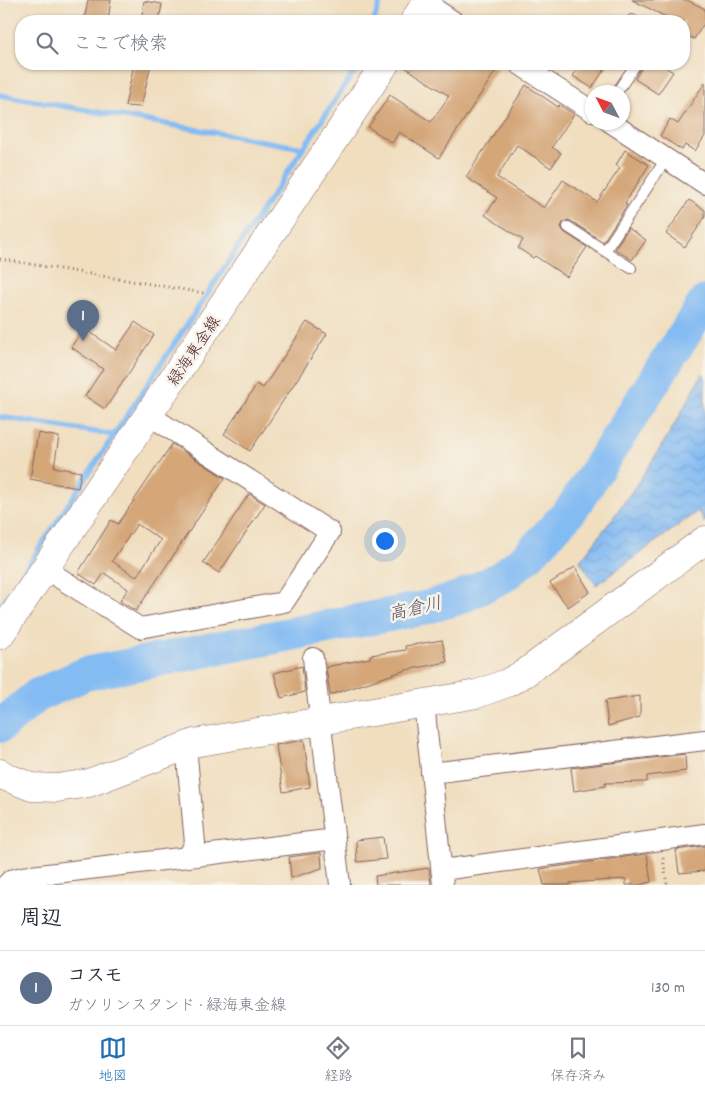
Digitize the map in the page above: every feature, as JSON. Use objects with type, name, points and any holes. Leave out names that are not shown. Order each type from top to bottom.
[{"type":"street","points":[[421,6],[440,15]]},
{"type":"street","name":"緑海東金線","points":[[0,635],[381,70]]},
{"type":"street","points":[[528,70],[585,107]]},
{"type":"street","points":[[622,130],[705,184]]},
{"type":"street","points":[[45,568],[140,628],[284,602],[330,532],[149,415]]},
{"type":"street","points":[[0,773],[6,778],[32,787],[56,788],[89,783],[194,744],[477,694],[501,686],[525,674],[705,540]]},
{"type":"street","points":[[313,658],[340,885]]},
{"type":"street","points":[[424,703],[443,877],[705,834]]},
{"type":"street","points":[[431,773],[705,740]]},
{"type":"street","points":[[186,746],[195,844],[188,857]]},
{"type":"street","points":[[6,885],[11,880],[24,877],[335,839]]},
{"type":"lane","points":[[622,85],[632,70]]},
{"type":"lane","points":[[605,251],[666,159]]},
{"type":"lane","points":[[568,227],[631,268]]},
{"type":"path","points":[[0,258],[228,297]]},
{"type":"path","points":[[661,840],[667,885]]},
{"type":"water","points":[[702,374],[705,376],[705,523],[698,511],[596,585],[580,561],[614,517],[646,470]]},
{"type":"building","points":[[88,0],[111,0],[109,15],[85,15]]},
{"type":"building","points":[[632,0],[687,0],[705,9],[705,22],[694,39],[690,37],[690,15],[662,15]]},
{"type":"building","points":[[144,1],[162,4],[160,15],[142,15]]},
{"type":"building","points":[[133,70],[150,70],[141,107],[125,106]]},
{"type":"building","points":[[409,70],[496,70],[439,158],[399,132],[392,143],[368,127],[390,95],[431,122],[449,96]]},
{"type":"building","points":[[577,70],[604,70],[594,85],[587,85],[573,76]]},
{"type":"building","points":[[640,70],[670,70],[673,72],[658,94],[635,79]]},
{"type":"building","points":[[705,82],[705,136],[695,151],[685,145],[682,150],[660,136],[670,119],[678,124]]},
{"type":"building","points":[[526,85],[558,107],[559,105],[574,114],[552,147],[561,153],[551,168],[517,145],[497,177],[544,208],[563,180],[597,202],[620,168],[616,165],[625,150],[649,165],[625,203],[627,205],[603,242],[571,221],[568,220],[563,223],[561,227],[564,232],[587,247],[567,277],[535,256],[533,258],[518,248],[523,240],[485,215],[497,198],[466,177]]},
{"type":"building","points":[[689,200],[705,210],[705,217],[685,247],[666,234]]},
{"type":"building","points":[[628,228],[646,240],[632,260],[615,249]]},
{"type":"building","points":[[135,322],[154,335],[105,409],[85,396],[103,369],[71,347],[84,328],[116,350]]},
{"type":"building","points":[[307,322],[327,334],[250,451],[224,434],[257,384],[263,388]]},
{"type":"building","points":[[38,433],[59,437],[54,467],[81,472],[78,488],[30,479]]},
{"type":"building","points":[[172,444],[225,478],[136,611],[120,601],[128,589],[104,573],[96,585],[78,573],[111,520],[118,524]],"holes":[[[137,524],[161,540],[136,577],[112,561]]]},
{"type":"building","points":[[249,494],[265,504],[219,573],[203,563]]},
{"type":"building","points":[[575,567],[590,592],[568,607],[550,583]]},
{"type":"building","points":[[442,640],[447,662],[406,670],[330,695],[326,667],[370,658],[370,655],[406,650],[405,646]]},
{"type":"building","points":[[302,666],[305,692],[281,698],[274,673]]},
{"type":"building","points":[[640,696],[640,717],[608,726],[605,701]]},
{"type":"building","points":[[304,740],[310,787],[283,792],[276,745]]},
{"type":"building","points":[[685,754],[686,771],[647,776],[647,782],[605,783],[605,786],[574,791],[571,768]]},
{"type":"building","points":[[383,837],[386,859],[357,862],[356,840]]},
{"type":"building","points":[[705,846],[705,871],[679,873],[676,850]]},
{"type":"building","points":[[321,853],[322,868],[291,878],[289,857]]},
{"type":"building","points":[[647,854],[651,882],[639,885],[626,885],[626,879],[570,883],[570,885],[544,885],[540,869]]},
{"type":"building","points":[[429,868],[431,885],[376,885],[375,876]]},
{"type":"waterway","points":[[376,15],[381,0]]},
{"type":"waterway","points":[[0,608],[355,70]]},
{"type":"waterway","points":[[0,95],[303,148]]},
{"type":"waterway","name":"高倉川","points":[[0,726],[38,695],[85,674],[424,608],[459,598],[502,577],[528,556],[571,510],[705,302]]},
{"type":"waterway","points":[[0,417],[114,435]]},
{"type":"place","name":"コスモ","points":[[83,341]]}]
